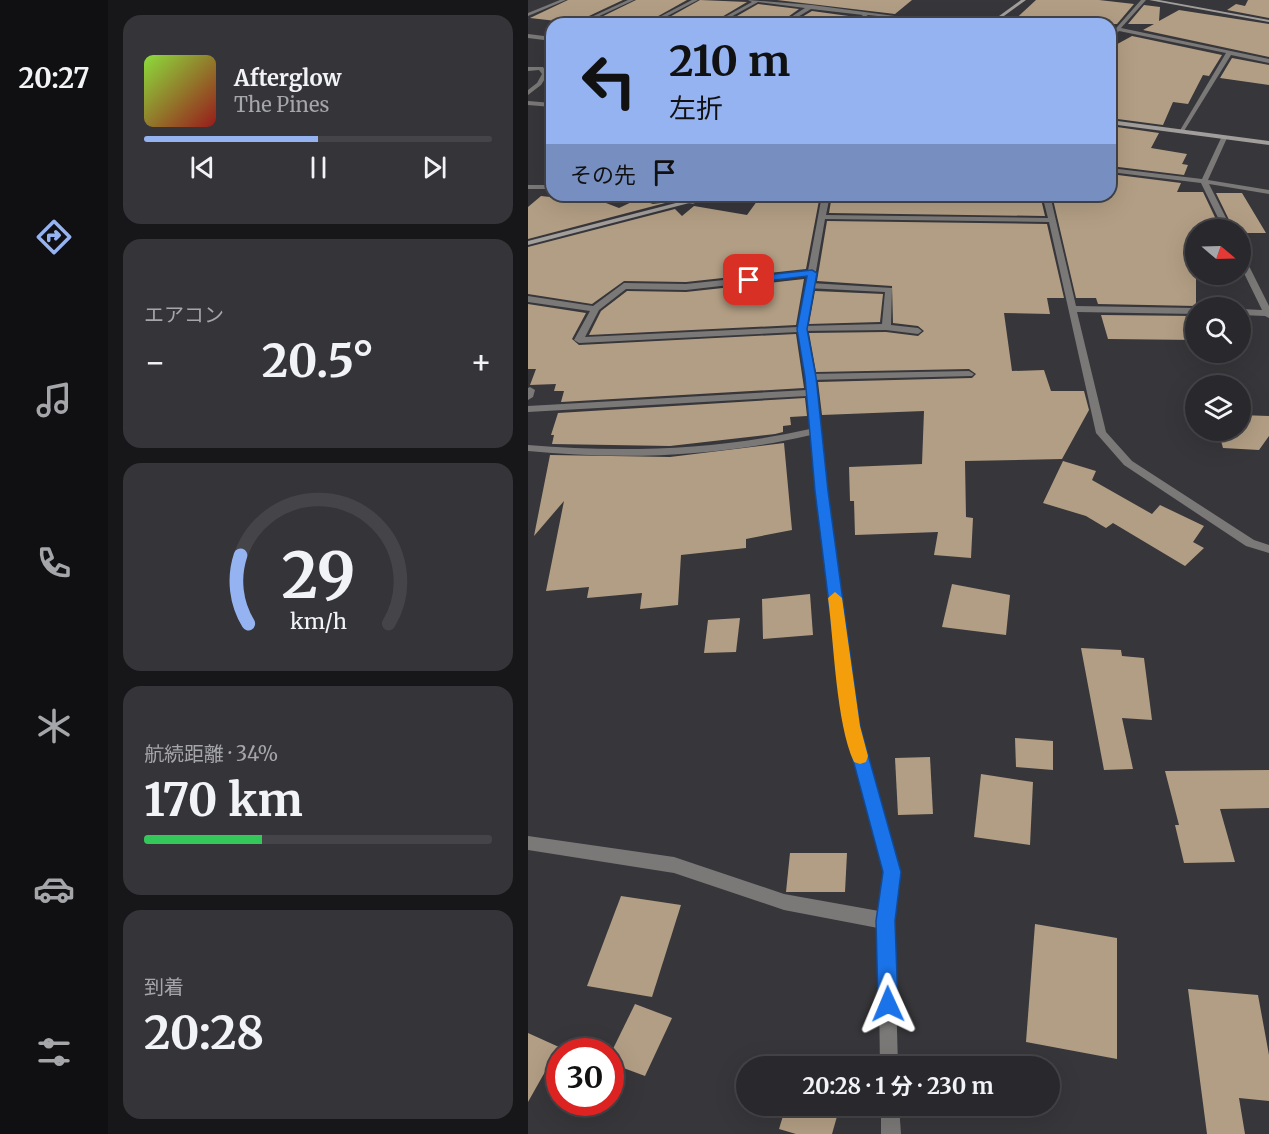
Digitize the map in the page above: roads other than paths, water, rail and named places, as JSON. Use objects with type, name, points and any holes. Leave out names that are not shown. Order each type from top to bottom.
[{"type":"street","points":[[528,15],[564,0]]},
{"type":"street","points":[[592,18],[632,0]]},
{"type":"street","points":[[660,18],[696,0]]},
{"type":"street","points":[[750,0],[911,18]]},
{"type":"street","points":[[797,5],[802,0]]},
{"type":"street","points":[[998,18],[1024,0]]},
{"type":"street","points":[[1116,31],[1144,0]]},
{"type":"street","points":[[1150,0],[1269,21]]},
{"type":"street","points":[[725,18],[757,1]]},
{"type":"street","points":[[792,18],[812,6]]},
{"type":"street","points":[[860,18],[869,12]]},
{"type":"street","points":[[1118,29],[1269,61]]},
{"type":"street","points":[[530,38],[546,38]]},
{"type":"street","points":[[1181,131],[1229,53]]},
{"type":"street","points":[[528,93],[540,84],[545,74],[541,68]]},
{"type":"street","points":[[528,69],[546,68]]},
{"type":"street","points":[[528,103],[546,104]]},
{"type":"street","points":[[1116,123],[1269,143]]},
{"type":"street","points":[[1204,181],[1224,138]]},
{"type":"street","points":[[1116,171],[1204,181],[1269,192]]},
{"type":"street","points":[[1204,181],[1222,219]]},
{"type":"street","points":[[528,187],[546,187]]},
{"type":"street","points":[[687,201],[693,202]]},
{"type":"street","points":[[528,243],[696,201]]},
{"type":"street","points":[[825,201],[802,329],[810,377],[852,726],[892,872],[885,921],[889,1056]]},
{"type":"street","points":[[1047,201],[1101,433],[1128,463],[1250,543],[1269,549]]},
{"type":"street","points":[[822,218],[1052,220]]},
{"type":"street","points":[[812,273],[686,287],[624,286],[595,309],[579,340],[802,329],[886,327],[918,331]]},
{"type":"street","points":[[1251,279],[1268,314],[1251,313]]},
{"type":"street","points":[[810,286],[890,290],[886,327]]},
{"type":"street","points":[[528,299],[595,309]]},
{"type":"street","points":[[1072,309],[1185,311]]},
{"type":"street","points":[[810,377],[969,374]]},
{"type":"street","points":[[528,409],[812,393]]},
{"type":"street","points":[[528,448],[627,452],[696,449],[777,441],[816,431]]},
{"type":"street","points":[[528,843],[674,865],[784,902],[885,921]]},
{"type":"street","points":[[890,1116],[891,1134]]}]
